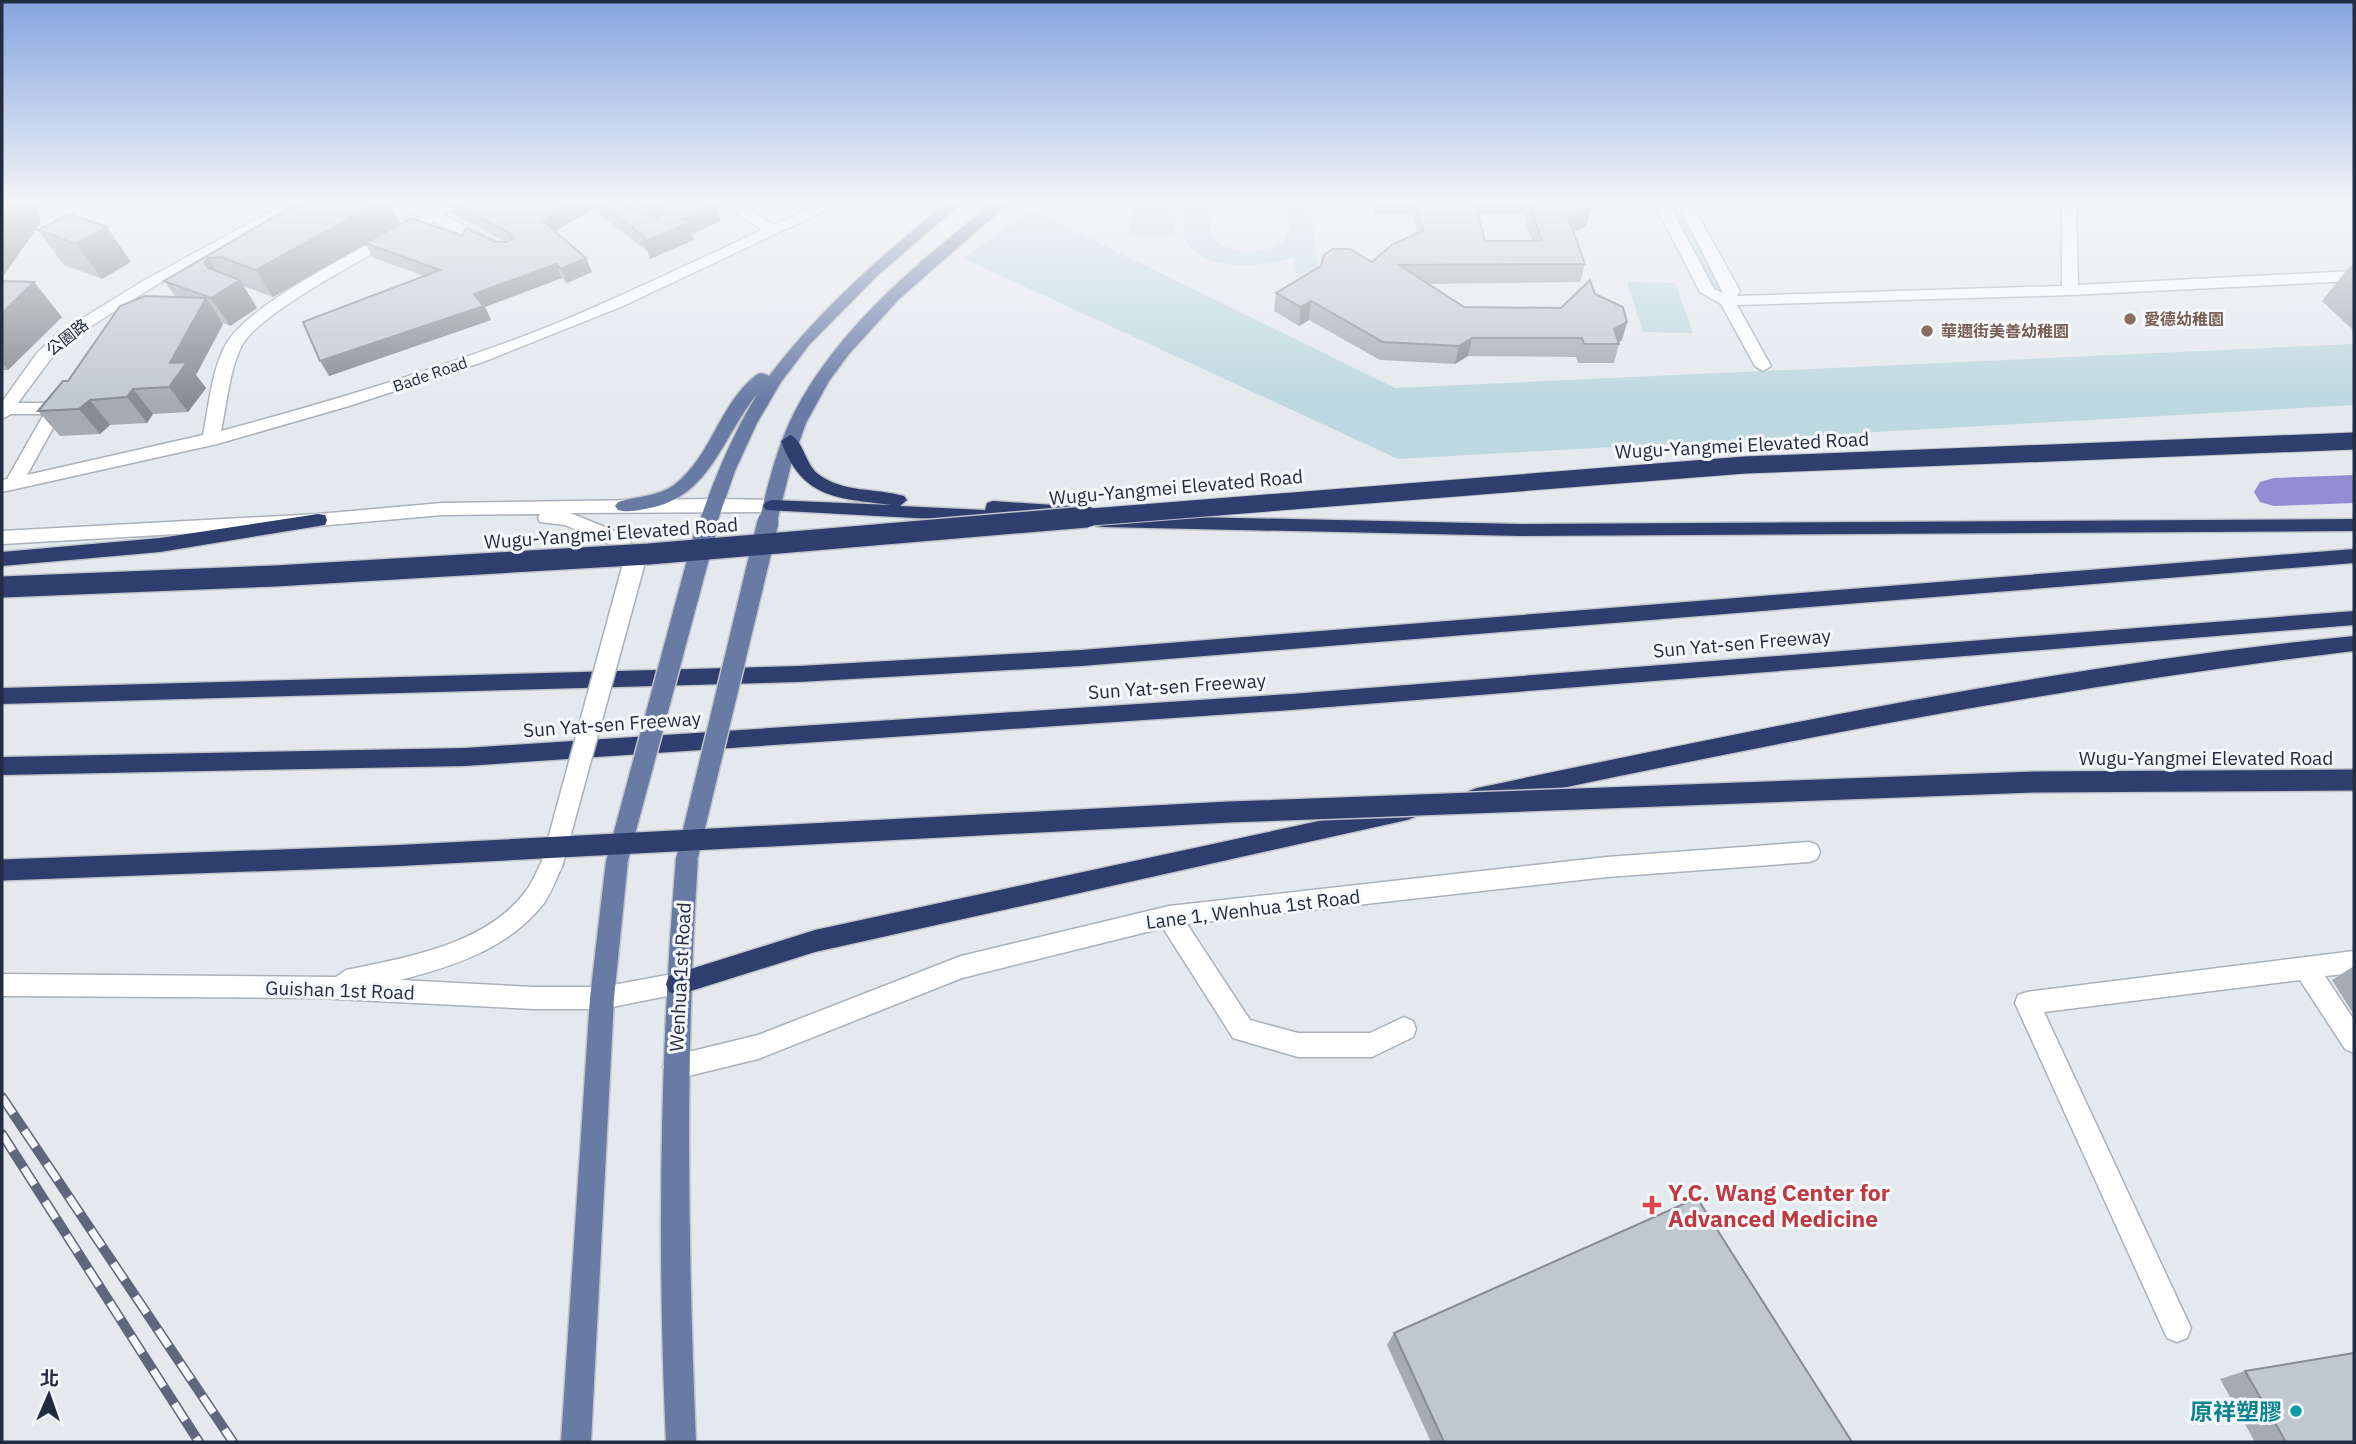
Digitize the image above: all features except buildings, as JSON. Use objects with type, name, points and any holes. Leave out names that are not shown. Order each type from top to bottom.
[{"type":"highway","points":[[790,441],[800,466],[814,481],[840,491],[899,500],[1118,515],[1176,524]]},
{"type":"highway","name":"Wugu-Yangmei Elevated Road","points":[[2,587],[275,576],[649,554],[1335,496],[1745,465],[2354,441]]},
{"type":"highway","points":[[770,514],[1520,530],[2354,525]]},
{"type":"highway","points":[[2,559],[160,545],[318,520]]},
{"type":"highway","name":"Sun Yat-sen Freeway","points":[[2,696],[799,674],[1081,658],[2354,556]]},
{"type":"highway","name":"Sun Yat-sen Freeway","points":[[2,766],[479,756],[1291,702],[2354,618]]},
{"type":"highway","points":[[678,985],[815,941],[1646,761],[2038,686],[2354,643]]},
{"type":"highway","points":[[2,775],[140,764]]},
{"type":"highway","name":"Wugu-Yangmei Elevated Road","points":[[2,870],[389,856],[1229,812],[2035,782],[2354,780]]},
{"type":"main road","points":[[624,506],[664,499],[690,482],[710,457],[730,418],[755,385],[875,268]]},
{"type":"main road","name":"Wenhua 1st Road","points":[[681,1442],[677,1302],[676,1067],[678,985],[687,858],[790,441],[805,408],[829,371],[863,328],[926,268]]},
{"type":"main road","points":[[576,1442],[602,998],[618,861],[713,505],[746,426],[779,371],[804,338]]},
{"type":"street","name":"公園路","points":[[3,412],[43,357],[62,337],[177,268]]},
{"type":"street","points":[[211,440],[224,372],[233,347],[244,330],[274,306],[340,268]]},
{"type":"street","name":"Bade Road","points":[[8,485],[211,440],[406,384],[545,333],[625,300],[691,268]]},
{"type":"street","points":[[1696,268],[1708,292],[1727,301],[2070,290],[2354,276]]},
{"type":"street","points":[[1719,268],[1732,292],[1727,301]]},
{"type":"street","points":[[2070,268],[2070,290]]},
{"type":"street","points":[[254,298],[274,306]]},
{"type":"street","points":[[1727,301],[1763,366]]},
{"type":"street","points":[[8,485],[70,385]]},
{"type":"street","points":[[3,412],[55,408]]},
{"type":"street","points":[[2,538],[318,520],[442,509],[713,505],[770,514]]},
{"type":"street","points":[[317,987],[429,963],[490,936],[531,901],[552,864],[634,563],[620,541],[567,519],[442,509]]},
{"type":"street","name":"Lane 1, Wenhua 1st Road","points":[[676,1067],[758,1047],[961,967],[1169,916],[1607,867],[1809,852]]},
{"type":"street","points":[[1169,916],[1242,1030],[1298,1045],[1372,1045],[1404,1029]]},
{"type":"street","points":[[2177,1328],[2027,1003],[2354,962]]},
{"type":"street","points":[[2306,968],[2354,1041]]},
{"type":"street","name":"Guishan 1st Road","points":[[2,985],[317,987],[534,998],[602,998],[678,985]]},
{"type":"shaded area","points":[[985,268],[1151,268],[1395,388],[2354,344],[2354,405],[1398,459]]},
{"type":"shaded area","points":[[1295,268],[1317,268],[1318,273],[1296,273]]},
{"type":"shaded area","points":[[1702,268],[1711,268],[1723,288],[1720,293],[1712,287]]},
{"type":"shaded area","points":[[1627,282],[1675,283],[1693,333],[1643,332]]},
{"type":"waterway","points":[[2274,492],[2354,489]]},
{"type":"railway","points":[[2,1097],[233,1442]]},
{"type":"railway","points":[[2,1134],[199,1442]]},
{"type":"place","name":"愛德幼稚園","points":[[2130,319]]},
{"type":"place","name":"華邇街美善幼稚園","points":[[1927,331]]},
{"type":"place","name":"Y.C. Wang Center for Advanced Medicine","points":[[1652,1205]]},
{"type":"place","name":"原祥塑膠","points":[[2296,1411]]}]
